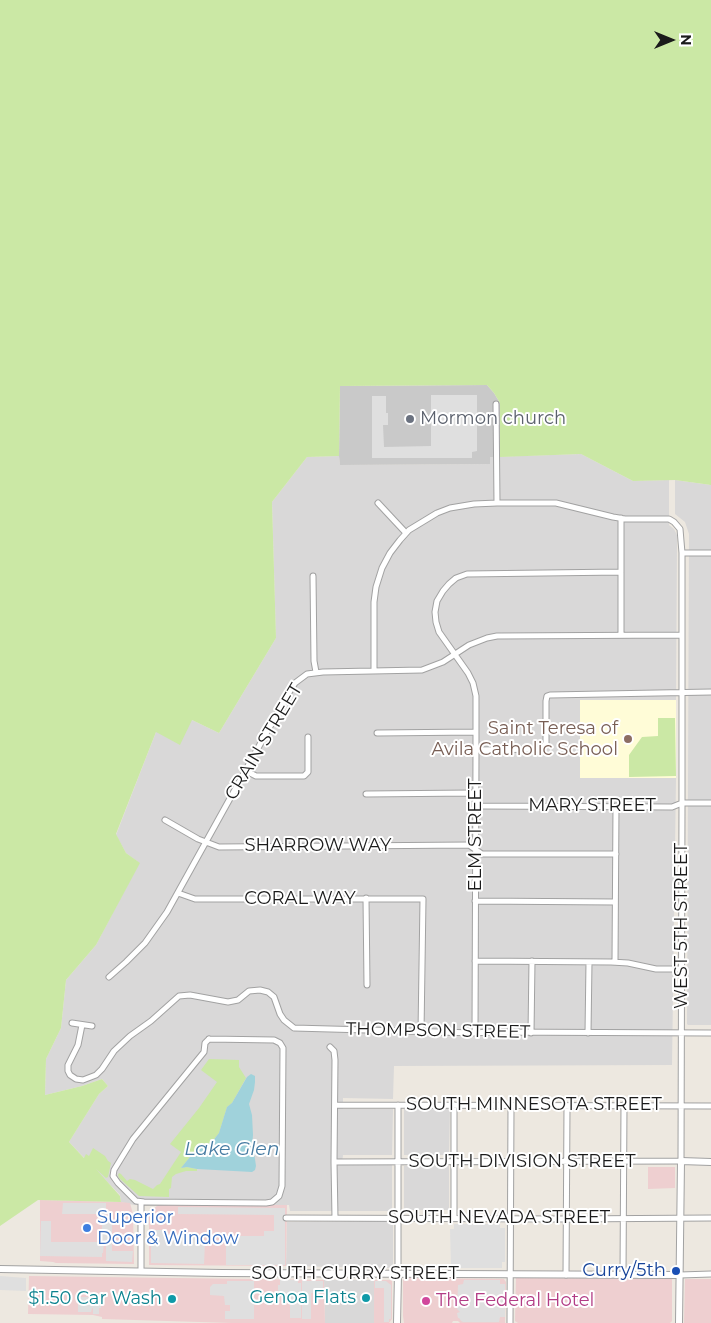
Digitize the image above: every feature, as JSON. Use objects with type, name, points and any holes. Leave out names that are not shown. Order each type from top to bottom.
[{"type":"street","points":[[496,404],[497,503]]},
{"type":"street","points":[[378,503],[406,533]]},
{"type":"street","points":[[374,671],[374,602],[376,587],[382,568],[390,553],[406,533],[421,522],[450,508],[463,506],[497,503],[556,503],[621,518],[621,635]]},
{"type":"street","name":"WEST 5TH STREET","points":[[621,518],[669,520],[674,522],[680,529],[682,553],[679,1323]]},
{"type":"street","points":[[682,553],[711,553]]},
{"type":"street","name":"ELM STREET","points":[[475,1033],[475,689],[468,672],[439,632],[435,612],[437,601],[449,584],[456,578],[467,574],[621,572]]},
{"type":"street","points":[[313,576],[314,661],[316,672]]},
{"type":"street","name":"CRAIN STREET","points":[[109,977],[145,943],[167,912],[295,683],[307,674],[316,672],[422,670],[444,662],[469,645],[496,636],[681,634]]},
{"type":"street","points":[[476,750],[542,749],[546,743],[546,698],[550,695],[711,692]]},
{"type":"street","points":[[377,733],[476,732]]},
{"type":"street","points":[[246,771],[256,776],[304,776],[308,772],[308,737]]},
{"type":"street","name":"MARY STREET","points":[[366,794],[472,794],[482,806],[672,807],[682,803],[711,803]]},
{"type":"street","points":[[615,962],[616,806]]},
{"type":"street","name":"SHARROW WAY","points":[[165,820],[219,847],[469,845],[482,854],[616,854]]},
{"type":"street","name":"CORAL WAY","points":[[178,893],[195,899],[423,899],[421,1032]]},
{"type":"street","points":[[366,898],[367,985]]},
{"type":"street","points":[[475,901],[615,902]]},
{"type":"street","points":[[475,961],[615,962],[656,969],[681,970]]},
{"type":"street","points":[[531,1033],[532,961]]},
{"type":"street","points":[[588,962],[588,1033]]},
{"type":"street","name":"THOMPSON STREET","points":[[82,1025],[78,1044],[68,1065],[68,1071],[76,1079],[83,1080],[96,1075],[114,1052],[130,1036],[151,1021],[179,996],[228,1002],[238,1000],[249,991],[260,990],[268,992],[274,997],[284,1020],[294,1028],[475,1033],[711,1033]]},
{"type":"street","points":[[72,1023],[92,1026]]},
{"type":"street","points":[[209,1039],[274,1040],[280,1043],[283,1048],[282,1186],[279,1196],[266,1204],[141,1202],[136,1201],[118,1183],[114,1176],[114,1170],[133,1140],[204,1052],[205,1043],[209,1039]]},
{"type":"street","points":[[330,1047],[334,1051],[335,1060],[335,1218]]},
{"type":"street","name":"SOUTH MINNESOTA STREET","points":[[334,1105],[711,1106]]},
{"type":"street","points":[[397,1323],[398,1105]]},
{"type":"street","points":[[454,1105],[454,1218]]},
{"type":"street","points":[[623,1275],[624,1105]]},
{"type":"street","points":[[510,1323],[511,1106]]},
{"type":"street","points":[[566,1274],[567,1106]]},
{"type":"street","name":"SOUTH DIVISION STREET","points":[[334,1162],[711,1162]]},
{"type":"street","points":[[141,1202],[141,1271]]},
{"type":"street","name":"SOUTH NEVADA STREET","points":[[286,1218],[711,1218]]},
{"type":"street","name":"SOUTH CURRY STREET","points":[[0,1268],[222,1273],[711,1274]]},
{"type":"shaded area","points":[[487,385],[500,403],[500,457],[490,457],[490,464],[340,465],[340,386]]},
{"type":"shaded area","points":[[431,395],[477,395],[477,451],[472,452],[472,458],[372,458],[372,396],[386,396],[388,425],[383,425],[384,447],[431,446]]},
{"type":"shaded area","points":[[581,454],[633,481],[669,480],[669,525],[677,535],[676,700],[580,700],[580,778],[676,778],[672,1065],[394,1066],[393,1099],[343,1098],[343,1109],[393,1109],[392,1155],[343,1155],[342,1164],[392,1165],[392,1211],[290,1211],[289,1205],[134,1205],[121,1202],[120,1195],[69,1142],[99,1094],[108,1086],[102,1079],[45,1095],[46,1059],[61,1028],[66,980],[96,945],[139,863],[126,853],[116,835],[156,732],[192,720],[219,733],[276,638],[272,502],[307,457],[339,456],[340,465],[490,464],[490,457]]},
{"type":"shaded area","points":[[675,480],[711,485],[711,1025],[687,1024],[689,534],[685,522],[675,514]]},
{"type":"shaded area","name":"Saint Teresa of Avila Catholic School","points":[[580,700],[676,700],[676,778],[580,778]]},
{"type":"shaded area","points":[[404,1109],[450,1109],[449,1155],[404,1155]]},
{"type":"shaded area","points":[[404,1166],[449,1166],[449,1210],[404,1210]]},
{"type":"shaded area","points":[[648,1167],[675,1167],[675,1188],[648,1189]]},
{"type":"shaded area","points":[[40,1200],[130,1203],[133,1214],[134,1264],[40,1261]]},
{"type":"shaded area","points":[[63,1203],[106,1203],[106,1214],[62,1214]]},
{"type":"shaded area","points":[[158,1205],[287,1205],[286,1266],[149,1265],[149,1216],[151,1211]]},
{"type":"shaded area","points":[[178,1207],[285,1208],[285,1265],[226,1265],[226,1236],[264,1236],[264,1231],[274,1231],[274,1215],[178,1214]]},
{"type":"shaded area","points":[[102,1218],[112,1219],[112,1251],[133,1251],[132,1262],[106,1261],[106,1241],[102,1241]]},
{"type":"shaded area","points":[[41,1221],[51,1221],[51,1242],[104,1242],[102,1257],[40,1256]]},
{"type":"shaded area","points":[[393,1221],[393,1268],[286,1266],[287,1222]]},
{"type":"shaded area","points":[[454,1224],[500,1224],[500,1228],[505,1228],[505,1262],[502,1262],[502,1268],[453,1268],[453,1265],[451,1265],[450,1229],[454,1229]]},
{"type":"shaded area","points":[[151,1230],[164,1230],[164,1235],[199,1236],[199,1242],[205,1242],[204,1264],[151,1263]]},
{"type":"shaded area","points":[[0,1276],[26,1278],[26,1291],[0,1290]]},
{"type":"shaded area","points":[[29,1276],[324,1280],[325,1323],[232,1323],[102,1319],[102,1317],[93,1315],[28,1314]]},
{"type":"shaded area","points":[[404,1278],[504,1279],[506,1282],[505,1323],[460,1323],[453,1321],[452,1323],[404,1323]]},
{"type":"shaded area","points":[[516,1278],[672,1279],[672,1321],[670,1323],[518,1323],[515,1321]]},
{"type":"shaded area","points":[[685,1279],[711,1279],[711,1323],[684,1323]]},
{"type":"shaded area","points":[[280,1280],[298,1280],[298,1283],[301,1283],[301,1318],[290,1318],[290,1294],[278,1294]]},
{"type":"shaded area","points":[[324,1280],[374,1280],[374,1323],[325,1323]]},
{"type":"shaded area","points":[[374,1280],[392,1281],[392,1319],[389,1323],[374,1323]]},
{"type":"shaded area","points":[[464,1280],[500,1280],[500,1284],[505,1284],[505,1317],[500,1317],[499,1322],[461,1321],[457,1313],[460,1312],[457,1309],[458,1285],[463,1284]]},
{"type":"shaded area","points":[[227,1281],[254,1281],[254,1319],[225,1319],[225,1311],[230,1311],[230,1305],[225,1305],[224,1296],[210,1295],[210,1287],[213,1284],[227,1284]]},
{"type":"shaded area","points":[[302,1281],[323,1281],[323,1292],[311,1293],[311,1319],[302,1319]]},
{"type":"shaded area","points":[[375,1281],[386,1281],[391,1285],[391,1319],[389,1319],[389,1322],[384,1322],[384,1288],[375,1288]]},
{"type":"shaded area","points":[[78,1297],[101,1297],[99,1314],[93,1314],[93,1308],[91,1312],[78,1312]]},
{"type":"green space","points":[[0,0],[711,0],[711,485],[675,480],[633,481],[581,454],[500,457],[500,403],[487,385],[340,386],[339,456],[307,457],[272,502],[276,638],[219,733],[192,720],[180,745],[156,732],[116,834],[126,853],[140,863],[96,945],[66,980],[61,1028],[46,1059],[45,1095],[102,1079],[108,1086],[99,1094],[69,1142],[84,1158],[86,1154],[89,1156],[93,1148],[105,1156],[111,1163],[108,1177],[106,1178],[96,1169],[120,1196],[121,1202],[38,1200],[0,1226]]},
{"type":"green space","points":[[658,718],[675,718],[676,776],[629,777],[629,755],[642,737],[658,736]]},
{"type":"green space","points":[[209,1059],[239,1060],[239,1067],[246,1078],[232,1103],[227,1107],[219,1133],[212,1142],[194,1152],[181,1168],[187,1167],[197,1169],[197,1171],[186,1171],[172,1177],[169,1197],[139,1196],[119,1178],[119,1173],[127,1181],[130,1179],[135,1180],[153,1189],[160,1184],[181,1152],[170,1144],[217,1082],[201,1070]]},
{"type":"water","name":"Lake Glen","points":[[251,1074],[255,1076],[254,1090],[249,1104],[252,1115],[252,1147],[256,1166],[255,1170],[252,1172],[181,1168],[194,1152],[212,1142],[219,1133],[227,1107],[232,1103],[247,1077]]},
{"type":"place","name":"Mormon church","points":[[410,419]]},
{"type":"place","name":"Saint Teresa of Avila Catholic School","points":[[628,739]]},
{"type":"place","name":"Superior Door & Window","points":[[87,1228]]},
{"type":"place","name":"Curry/5th","points":[[676,1271]]},
{"type":"place","name":"Genoa Flats","points":[[366,1298]]},
{"type":"place","name":"$1.50 Car Wash","points":[[172,1299]]},
{"type":"place","name":"The Federal Hotel","points":[[426,1301]]}]
